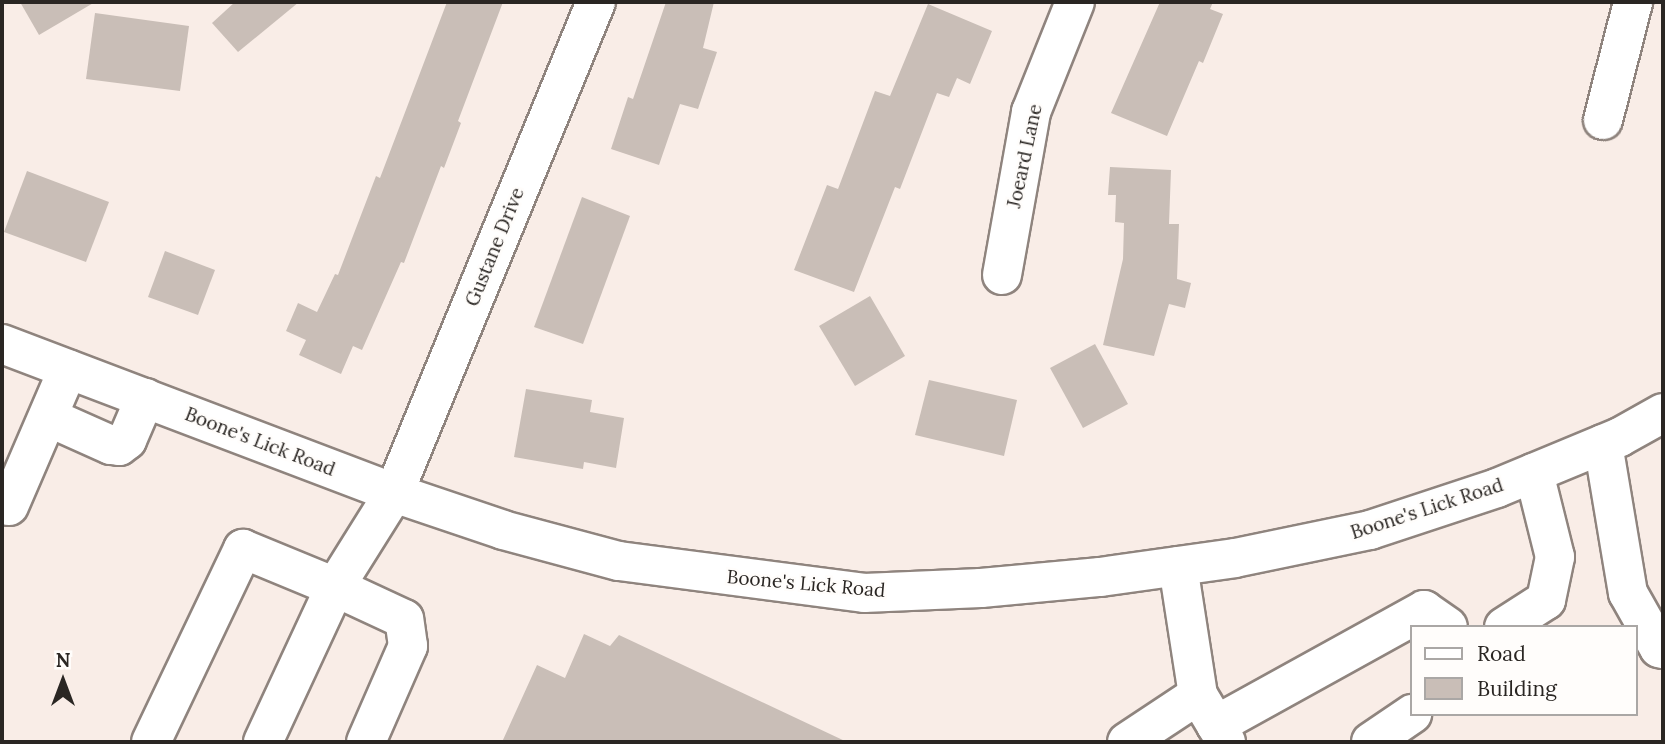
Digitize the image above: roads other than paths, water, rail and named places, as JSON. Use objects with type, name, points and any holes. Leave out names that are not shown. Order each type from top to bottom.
[{"type":"street","name":"Gustane Drive","points":[[263,742],[335,587],[394,493],[596,2]]},
{"type":"street","name":"Joeard Lane","points":[[1002,275],[1031,112],[1075,2]]},
{"type":"street","points":[[1603,120],[1633,2]]},
{"type":"street","name":"Boone's Lick Road","points":[[2,344],[394,493],[503,530],[619,561],[864,593],[981,588],[1100,577],[1178,566],[1370,530],[1534,473],[1603,444],[1663,413]]},
{"type":"street","points":[[9,506],[68,369]]},
{"type":"street","points":[[48,417],[119,446],[127,440],[145,398]]},
{"type":"street","points":[[1603,444],[1628,593],[1659,648],[1663,649]]},
{"type":"street","points":[[1507,625],[1546,600],[1555,557],[1534,473]]},
{"type":"street","points":[[151,742],[243,549],[404,619],[408,646],[366,742]]},
{"type":"street","points":[[1178,566],[1213,721]]},
{"type":"street","points":[[1127,742],[1213,721],[1424,610],[1445,625]]},
{"type":"street","points":[[1371,742],[1410,715]]}]
